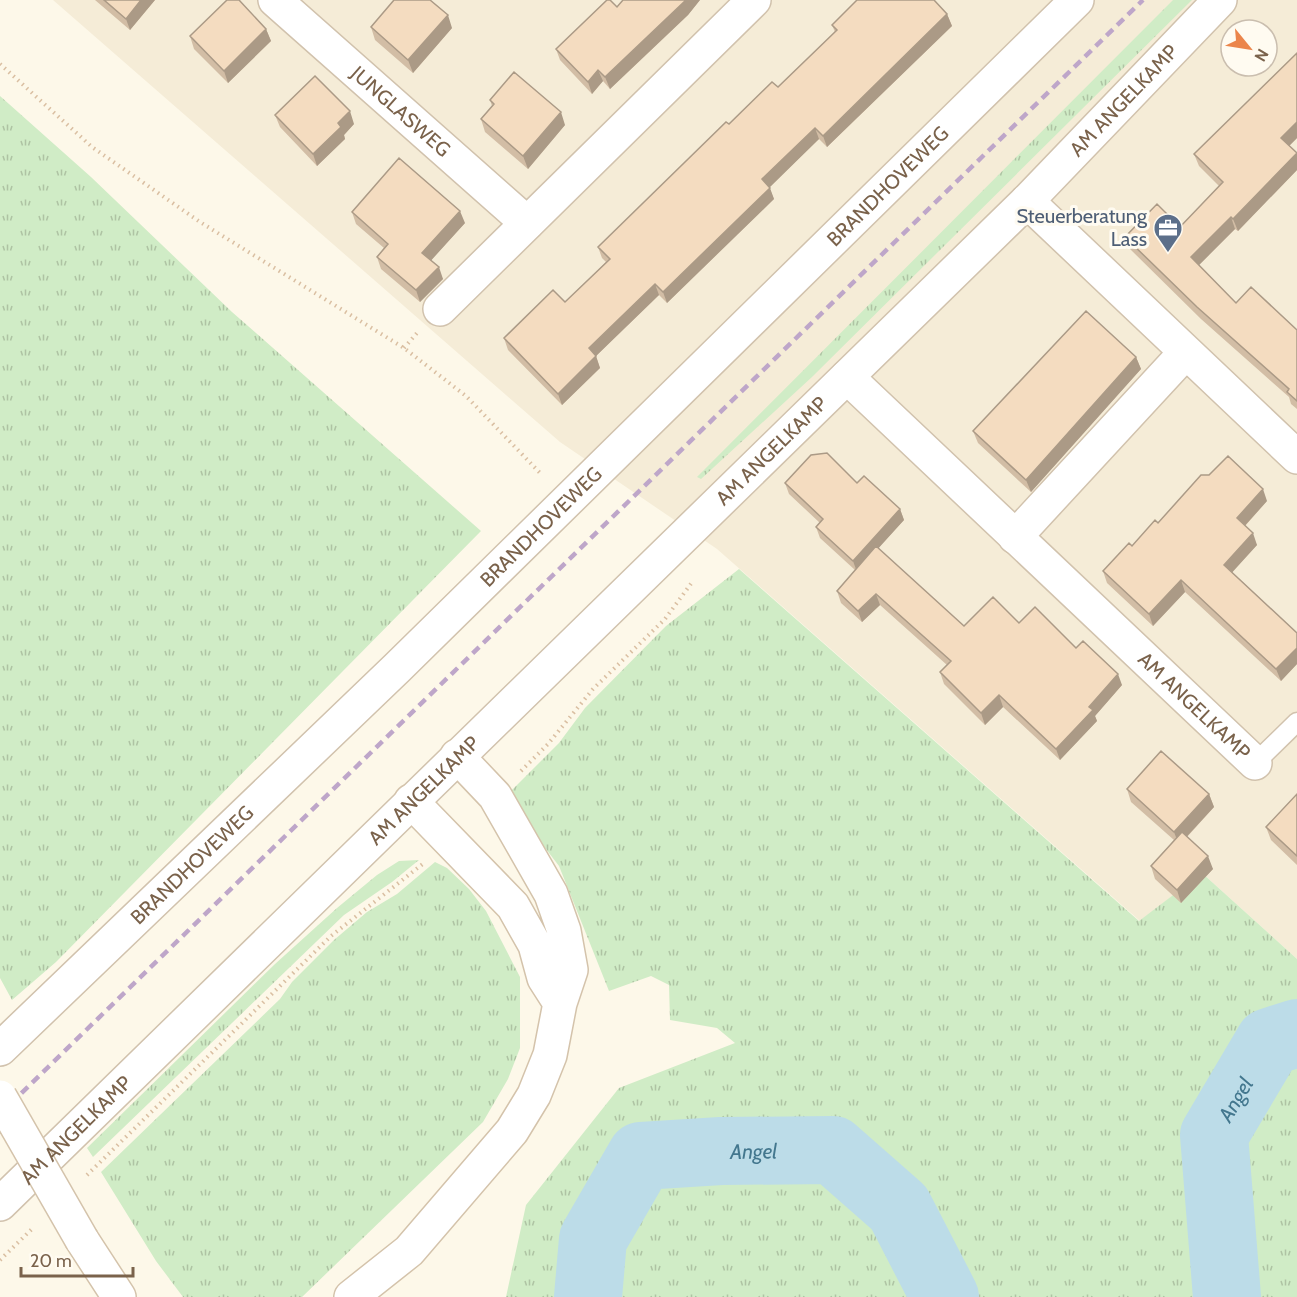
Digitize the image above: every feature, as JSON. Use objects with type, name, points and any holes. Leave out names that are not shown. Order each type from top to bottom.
[{"type":"street","name":"JUNGLASWEG","points":[[275,0],[527,223]]},
{"type":"street","points":[[440,309],[754,0]]},
{"type":"street","name":"BRANDHOVEWEG","points":[[0,1049],[397,668],[1077,0]]},
{"type":"street","name":"AM ANGELKAMP","points":[[0,1204],[1027,201],[1220,0]]},
{"type":"street","points":[[1027,201],[1297,457]]},
{"type":"street","points":[[1015,537],[1185,353]]},
{"type":"street","name":"AM ANGELKAMP","points":[[847,377],[1255,763]]},
{"type":"street","points":[[383,1297],[410,1251],[512,1131],[534,1095],[550,1055],[560,1003],[571,970],[564,931],[551,894],[495,796],[457,756]]},
{"type":"street","points":[[411,801],[513,906],[535,945],[544,978],[560,1003]]},
{"type":"street","points":[[0,1097],[82,1240],[119,1297]]},
{"type":"street","points":[[351,1297],[410,1251]]},
{"type":"lane","points":[[1255,763],[1297,722]]},
{"type":"path","points":[[0,64],[92,147],[200,222],[404,348],[457,389],[566,501]]},
{"type":"path","points":[[495,796],[548,744],[594,689],[665,619],[698,574]]},
{"type":"path","points":[[85,1177],[331,936],[367,905],[393,889],[449,840]]},
{"type":"path","points":[[0,1260],[42,1219]]},
{"type":"shaded area","points":[[53,0],[1297,0],[1297,959],[1202,873],[1140,921],[717,549],[560,442]]},
{"type":"green space","points":[[1173,0],[1192,0],[812,377],[701,479],[697,477]]},
{"type":"green space","points":[[0,96],[91,177],[232,312],[481,531],[56,962],[12,1000],[0,978]]},
{"type":"green space","points":[[739,569],[1139,921],[1202,873],[1297,959],[1297,1297],[506,1297],[526,1205],[619,1088],[735,1043],[717,1028],[670,1020],[669,985],[651,976],[609,991],[559,866],[516,810],[511,791],[559,743],[585,708],[666,626]]},
{"type":"green space","points":[[419,860],[344,915],[93,1157],[87,1148],[275,964],[377,875],[399,861]]},
{"type":"green space","points":[[435,862],[447,868],[469,889],[486,911],[520,977],[520,1048],[508,1079],[483,1122],[302,1297],[183,1297],[156,1261],[101,1172],[280,999],[292,982],[334,940],[367,912],[397,894]]},
{"type":"building","points":[[104,0],[141,0],[126,19]]},
{"type":"building","points":[[227,0],[239,0],[266,29],[224,71],[190,36]]},
{"type":"building","points":[[394,0],[430,0],[448,15],[408,60],[371,27]]},
{"type":"building","points":[[607,0],[617,7],[623,0],[686,0],[605,77],[598,70],[588,82],[556,49]]},
{"type":"building","points":[[857,0],[934,0],[947,14],[823,136],[815,128],[762,179],[770,188],[663,292],[655,284],[589,348],[596,356],[558,394],[504,338],[553,290],[565,302],[610,259],[598,247],[726,122],[729,124],[772,82],[778,87],[837,30],[832,25]]},
{"type":"building","points":[[1297,53],[1297,122],[1281,138],[1297,153],[1233,219],[1231,217],[1191,257],[1236,303],[1251,287],[1297,330],[1297,401],[1287,392],[1289,389],[1197,307],[1125,237],[1157,204],[1180,227],[1223,182],[1194,154],[1272,78],[1279,78],[1279,71]]},
{"type":"building","points":[[514,72],[561,112],[523,156],[481,119],[494,104],[490,100]]},
{"type":"building","points":[[315,76],[350,111],[338,123],[341,127],[313,154],[275,115]]},
{"type":"building","points":[[399,158],[460,211],[422,253],[439,267],[416,290],[377,257],[388,244],[352,212]]},
{"type":"building","points":[[1086,311],[1136,357],[1026,480],[973,431]]},
{"type":"building","points":[[827,453],[857,483],[864,476],[900,509],[853,561],[816,527],[823,519],[785,483],[811,455]]},
{"type":"building","points":[[1228,456],[1263,489],[1237,518],[1253,533],[1224,565],[1297,633],[1297,648],[1276,669],[1181,580],[1149,614],[1103,571],[1129,543],[1132,546],[1155,520],[1158,523],[1201,475],[1209,475]]},
{"type":"building","points":[[876,546],[964,626],[993,597],[1019,623],[1035,607],[1076,648],[1083,641],[1118,674],[1089,707],[1093,710],[1056,749],[999,695],[981,713],[940,672],[951,661],[876,594],[858,611],[837,591]]},
{"type":"building","points":[[1161,751],[1209,794],[1174,832],[1127,789]]},
{"type":"building","points":[[1297,794],[1297,856],[1266,827]]},
{"type":"building","points":[[1182,832],[1208,856],[1177,890],[1151,866]]},
{"type":"waterway","name":"Angel","points":[[1227,1297],[1214,1135],[1269,1042],[1297,1033]]},
{"type":"waterway","name":"Angel","points":[[588,1297],[593,1239],[641,1156],[721,1151],[833,1150],[899,1208],[945,1297]]},
{"type":"railway","points":[[0,1114],[1143,0]]},
{"type":"place","name":"Steuerberatung Lass","points":[[1168,254]]}]
